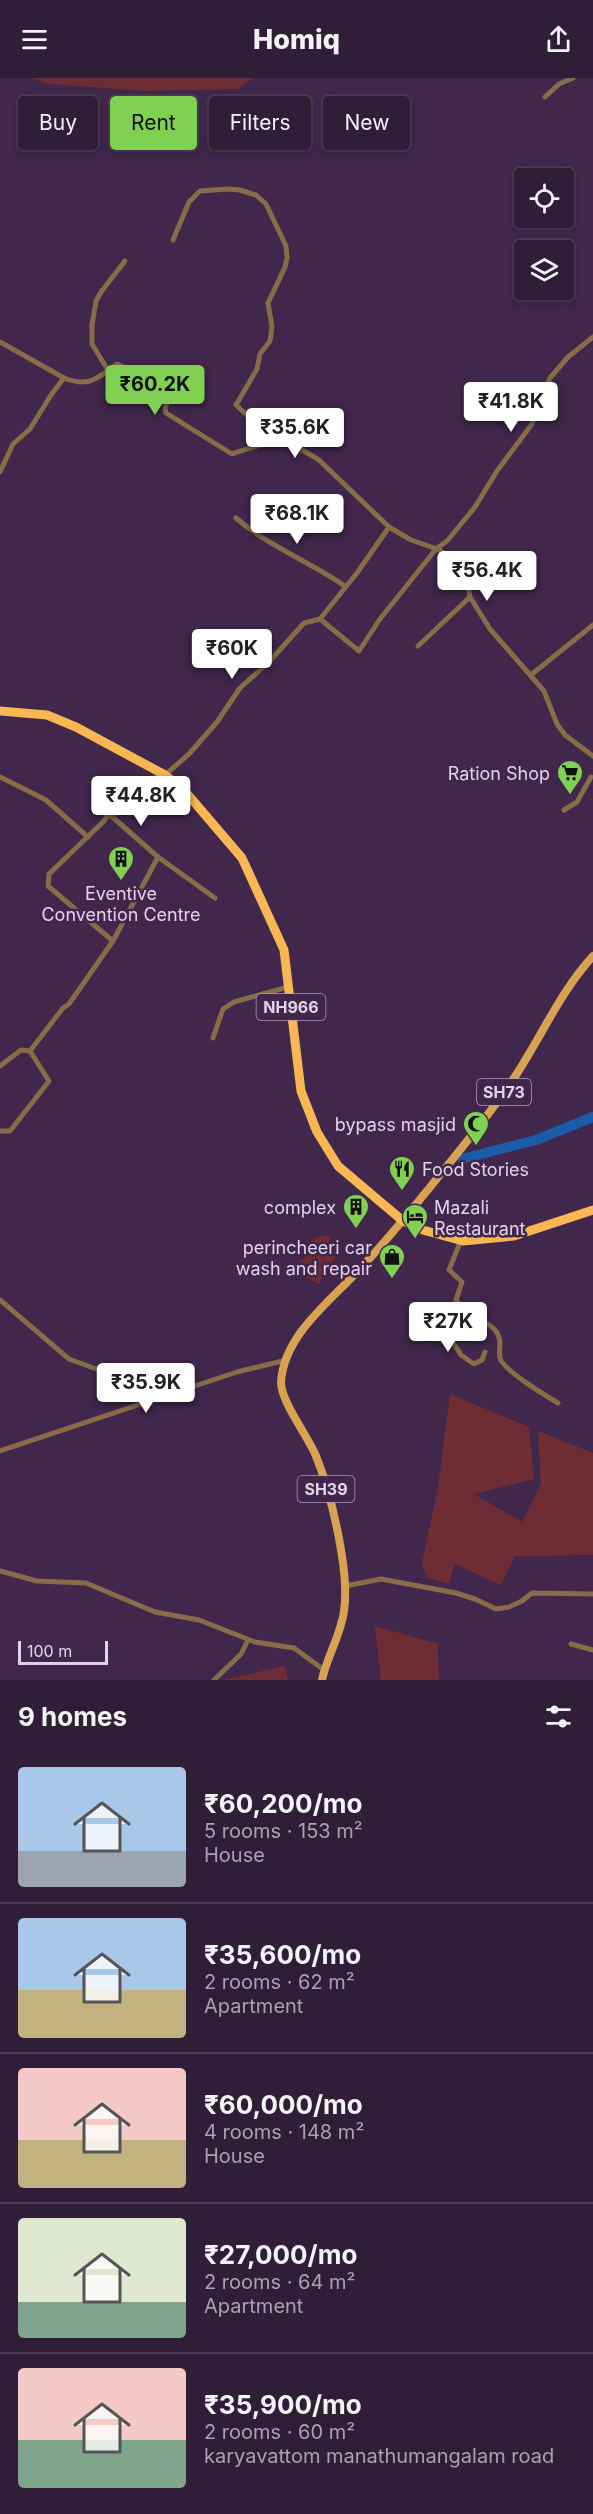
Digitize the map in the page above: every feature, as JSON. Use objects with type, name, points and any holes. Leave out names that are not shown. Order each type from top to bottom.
[{"type":"highway","name":"NH966","points":[[0,711],[47,715],[76,727],[165,775],[183,789],[242,858],[284,950],[302,1092],[317,1132],[338,1166],[403,1221],[423,1230],[461,1240],[481,1240],[514,1236],[593,1210]]},
{"type":"main road","name":"SH73","points":[[403,1221],[485,1121],[571,984],[593,956]]},
{"type":"main road","name":"SH39","points":[[322,1680],[344,1612],[346,1577],[320,1467],[311,1445],[285,1398],[281,1383],[287,1360],[301,1332],[403,1221]]},
{"type":"street","points":[[545,97],[559,84],[573,78]]},
{"type":"street","points":[[173,240],[189,202],[200,191],[240,190],[256,195],[266,204],[278,225],[286,246],[287,258],[268,303],[272,327],[270,341],[260,354],[257,369],[236,405],[275,441]]},
{"type":"street","points":[[108,370],[92,344],[92,325],[96,301],[125,261]]},
{"type":"street","points":[[320,619],[359,651],[380,619],[436,549],[447,541],[475,507],[497,471],[532,424],[550,378],[573,352],[593,337]]},
{"type":"street","points":[[0,342],[64,378],[86,383],[117,364],[173,388],[165,408],[166,414],[232,454],[275,441],[284,442],[319,460],[389,527],[411,540],[436,549],[467,579],[470,597],[500,641],[532,674],[544,691],[557,724],[565,735],[593,756]]},
{"type":"street","points":[[0,472],[13,444],[30,429],[64,378]]},
{"type":"street","points":[[236,518],[285,551],[320,568],[345,586]]},
{"type":"street","points":[[113,941],[48,886],[49,874],[109,814],[130,785],[165,775],[189,754],[217,722],[240,688],[268,663],[304,623],[320,619],[357,573],[389,527]]},
{"type":"street","points":[[418,646],[470,597]]},
{"type":"street","points":[[532,674],[593,625]]},
{"type":"street","points":[[564,810],[577,802],[592,776]]},
{"type":"street","points":[[0,777],[46,800],[88,837]]},
{"type":"street","points":[[109,814],[158,857],[215,898]]},
{"type":"street","points":[[30,1051],[63,1008],[69,1004],[113,941],[158,857]]},
{"type":"street","points":[[213,1038],[223,1009],[234,1002],[288,987]]},
{"type":"street","points":[[0,1066],[21,1050],[30,1051]]},
{"type":"street","points":[[0,1131],[10,1131],[49,1081],[30,1051]]},
{"type":"street","points":[[461,1240],[449,1270],[462,1282],[456,1299],[460,1306],[495,1329],[500,1339],[500,1358],[507,1370],[558,1403]]},
{"type":"street","points":[[0,1300],[69,1359],[167,1395]]},
{"type":"street","points":[[434,1339],[446,1317],[458,1311],[460,1306]]},
{"type":"street","points":[[412,1311],[424,1312],[442,1326],[461,1355],[474,1364],[482,1360],[485,1352]]},
{"type":"street","points":[[0,1451],[237,1372],[287,1360]]},
{"type":"street","points":[[0,1571],[37,1581],[86,1583],[155,1612],[199,1620],[248,1640],[294,1648],[324,1670]]},
{"type":"street","points":[[345,1586],[381,1580],[456,1593],[496,1609],[509,1607],[532,1593],[593,1594]]},
{"type":"street","points":[[214,1680],[228,1664],[241,1654],[248,1640]]},
{"type":"street","points":[[571,1644],[593,1650]]},
{"type":"shaded area","points":[[30,78],[253,78],[238,89],[144,91],[49,84]]},
{"type":"shaded area","points":[[328,1235],[337,1254],[319,1284],[296,1273],[299,1261],[305,1258],[314,1239]]},
{"type":"shaded area","points":[[450,1394],[529,1427],[534,1479],[474,1494],[522,1522],[541,1484],[538,1431],[593,1453],[593,1555],[515,1556],[501,1585],[454,1564],[449,1584],[427,1578],[422,1563],[438,1487]]},
{"type":"shaded area","points":[[375,1626],[438,1644],[439,1680],[381,1680]]},
{"type":"shaded area","points":[[284,1666],[288,1680],[223,1680]]},
{"type":"waterway","points":[[462,1159],[536,1140],[593,1117]]},
{"type":"place","name":"Ration Shop","points":[[570,796]]},
{"type":"place","name":"Eventive Convention Centre","points":[[121,882]]},
{"type":"place","name":"bypass masjid","points":[[476,1147]]},
{"type":"place","name":"Food Stories","points":[[402,1192]]},
{"type":"place","name":"complex","points":[[356,1230]]},
{"type":"place","name":"Mazali Restaurant","points":[[415,1240]]},
{"type":"place","name":"perincheeri car wash and repair","points":[[392,1280]]}]
